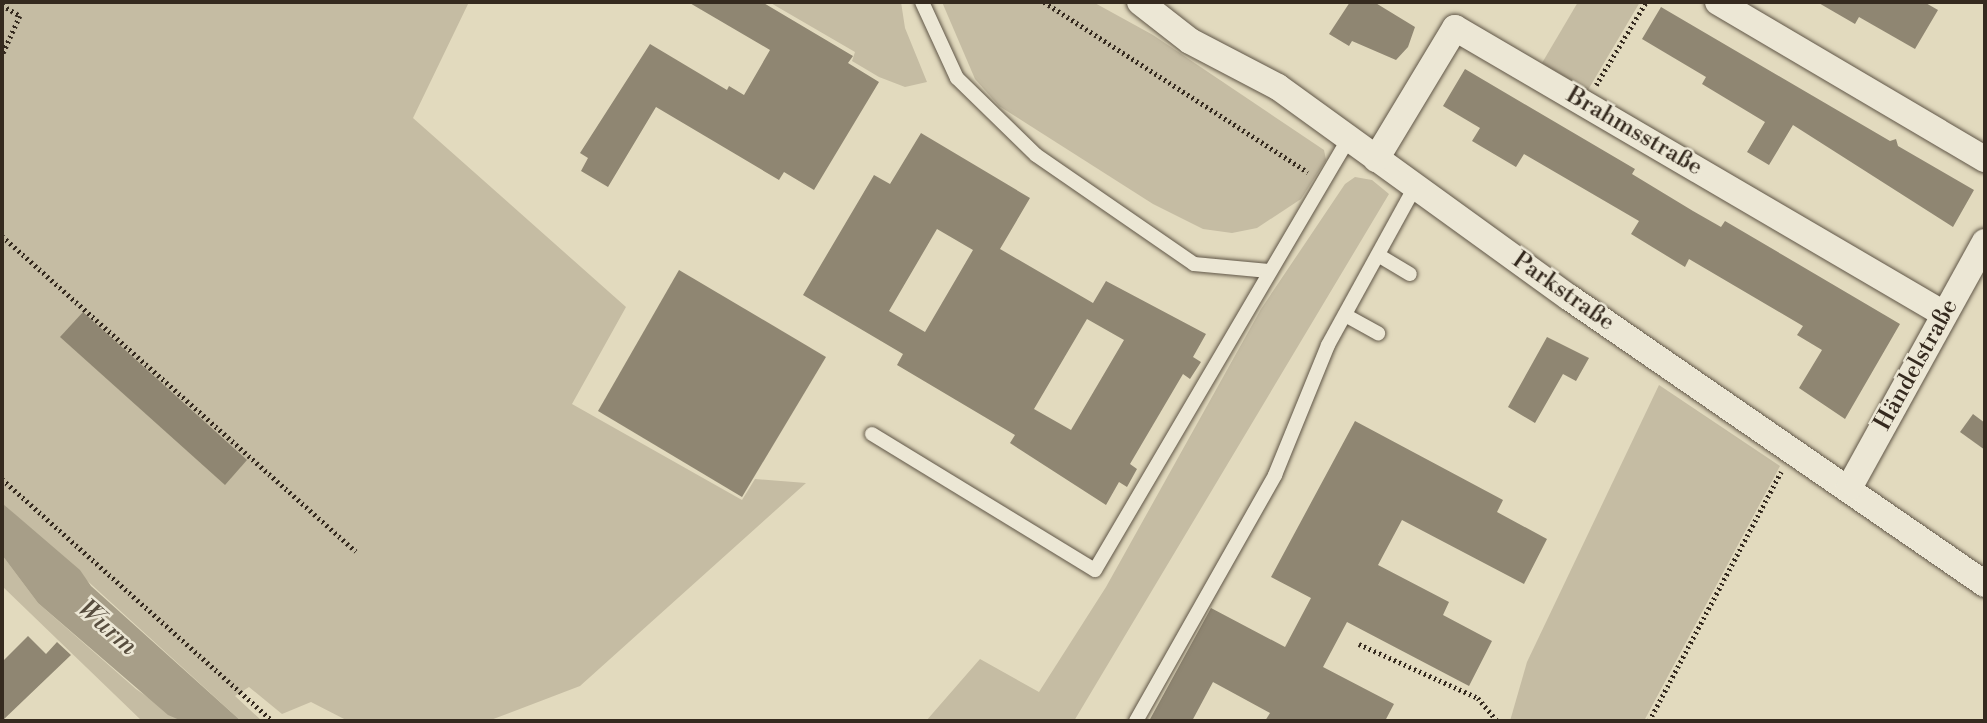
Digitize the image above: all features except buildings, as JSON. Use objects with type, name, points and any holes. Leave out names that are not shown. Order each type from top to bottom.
[{"type":"street","name":"Parkstraße","points":[[1140,2],[1190,41],[1278,87],[1415,187],[1985,584]]},
{"type":"street","points":[[1718,2],[1985,159]]},
{"type":"street","name":"Brahmsstraße","points":[[1376,159],[1455,28],[1944,314]]},
{"type":"street","name":"Händelstraße","points":[[1849,488],[1985,242]]},
{"type":"lane","points":[[922,2],[957,78],[1036,156],[1194,264],[1269,271]]},
{"type":"lane","points":[[872,434],[1095,570],[1349,138]]},
{"type":"lane","points":[[1136,721],[1275,475],[1345,315],[1415,187]]},
{"type":"lane","points":[[1378,256],[1410,274]]},
{"type":"lane","points":[[1345,315],[1378,333]]},
{"type":"path","points":[[1044,2],[1322,182]]},
{"type":"path","points":[[1585,103],[1646,2]]},
{"type":"path","points":[[2,5],[20,16],[2,56]]},
{"type":"path","points":[[2,236],[356,551]]},
{"type":"path","points":[[1649,721],[1793,450]]},
{"type":"path","points":[[2,479],[273,721]]},
{"type":"path","points":[[1359,644],[1478,698],[1497,721]]},
{"type":"shaded area","points":[[2,2],[469,2],[413,118],[626,307],[572,404],[742,500],[755,479],[806,483],[580,686],[488,721],[348,721],[311,702],[282,714],[249,687],[235,696],[262,721],[241,721],[2,503]]},
{"type":"shaded area","points":[[769,2],[901,2],[905,28],[927,82],[905,87],[879,77],[852,61],[855,52]]},
{"type":"shaded area","points":[[942,2],[1093,2],[1153,35],[1324,150],[1326,160],[1301,199],[1257,228],[1232,233],[1203,229],[1153,204],[999,106],[975,79]]},
{"type":"shaded area","points":[[1578,2],[1640,2],[1588,90],[1542,63]]},
{"type":"shaded area","points":[[1355,177],[1372,180],[1389,194],[1074,721],[926,721],[980,659],[1039,692],[1106,587],[1261,309],[1345,184]]},
{"type":"shaded area","points":[[1659,385],[1780,466],[1644,721],[1510,721],[1527,662]]},
{"type":"shaded area","points":[[2,555],[38,603],[136,689],[182,721],[142,721],[2,586]]},
{"type":"water","name":"Wurm","points":[[2,503],[80,570],[91,586],[241,721],[182,721],[168,715],[38,603],[2,555]]}]
